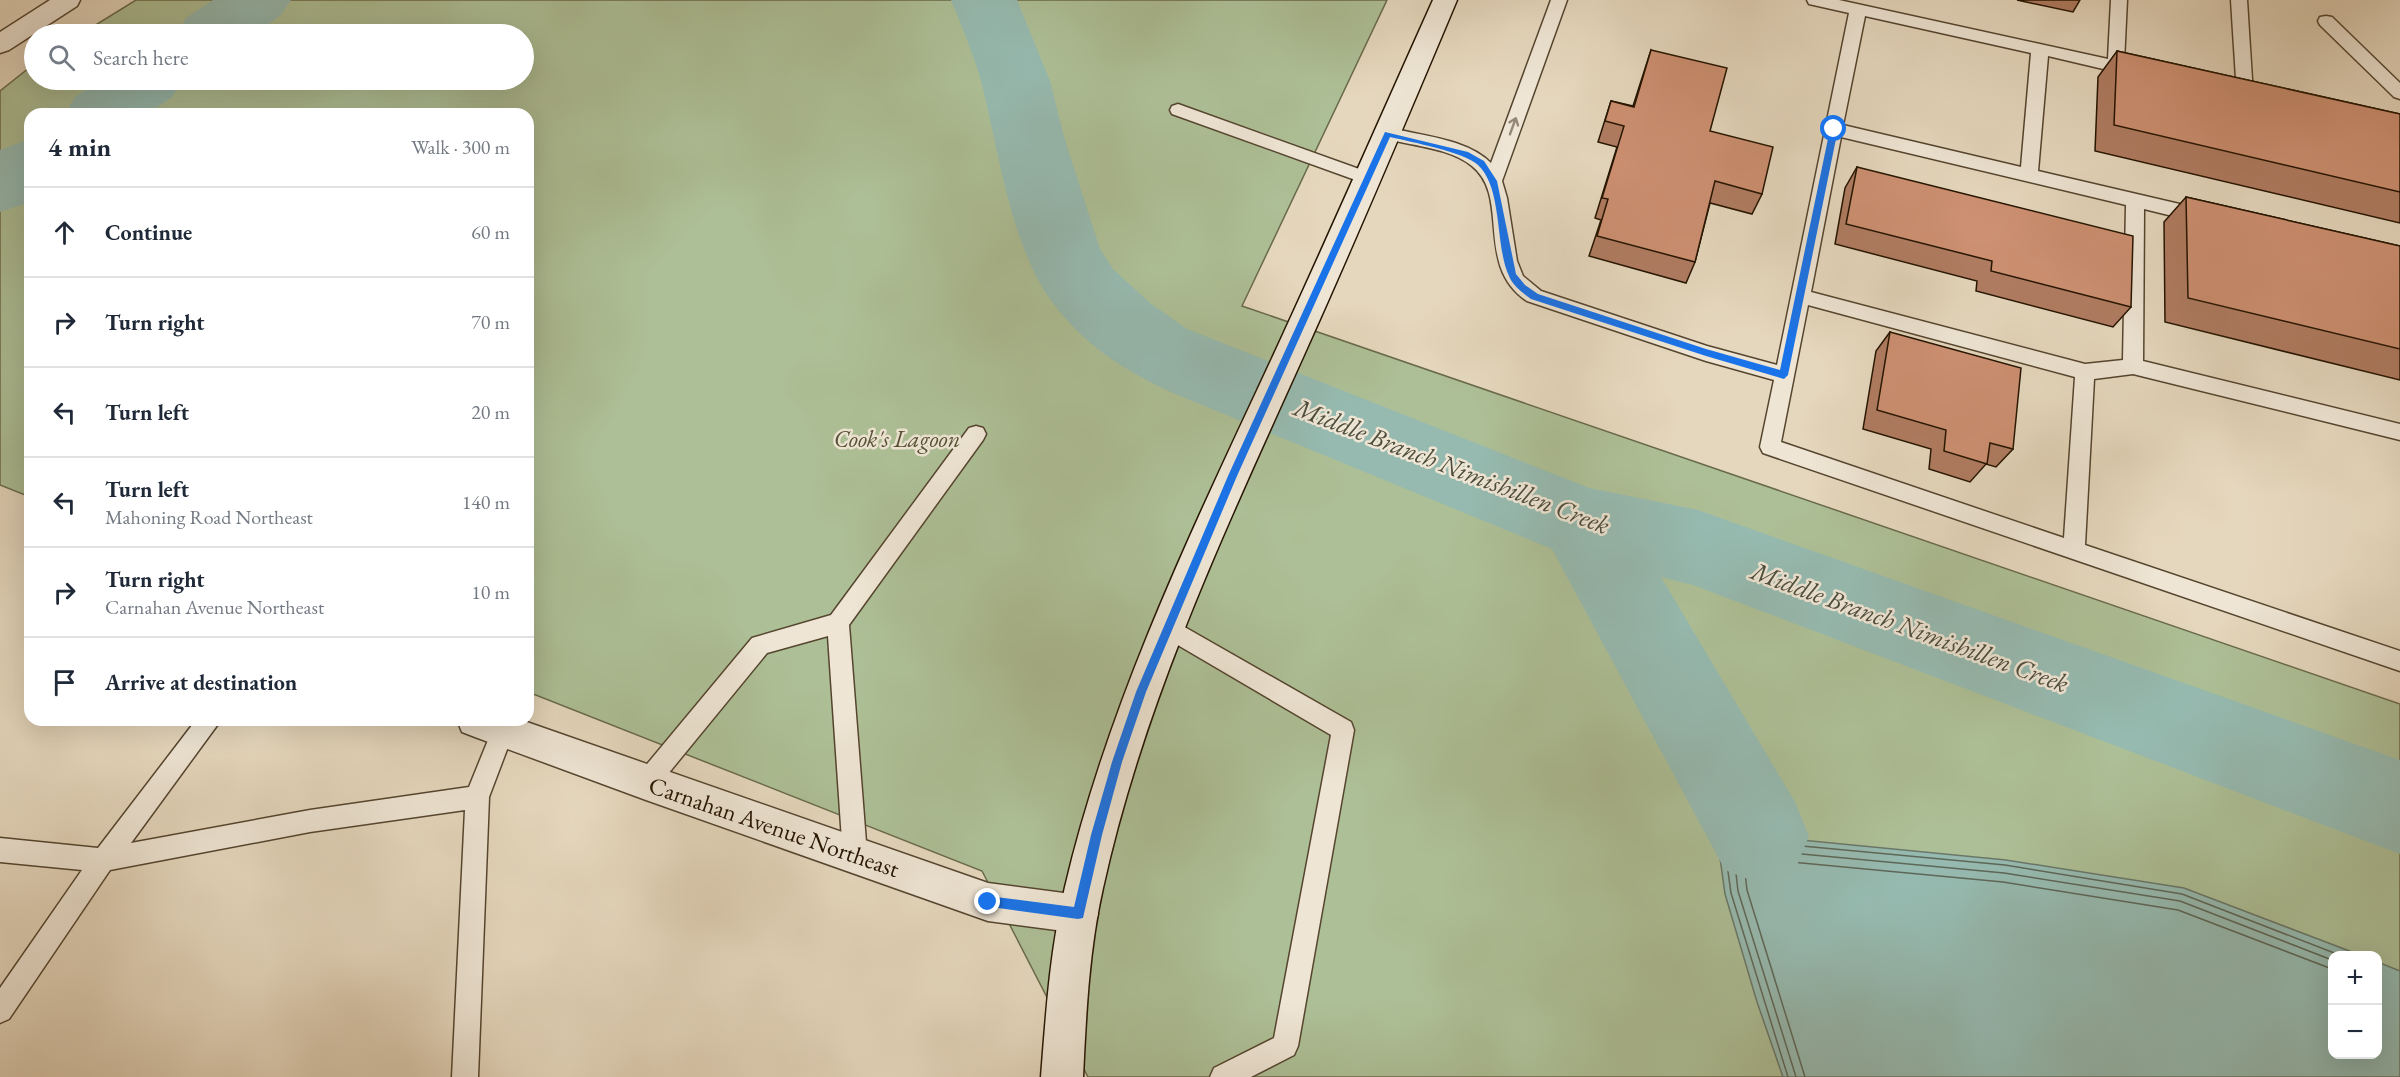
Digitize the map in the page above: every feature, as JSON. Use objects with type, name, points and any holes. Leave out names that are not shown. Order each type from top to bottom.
[{"type":"main road","points":[[31,24],[68,0]]},
{"type":"main road","points":[[1062,1077],[1069,983],[1078,914],[1096,835],[1117,762],[1141,692],[1233,476],[1388,134],[1445,0]]},
{"type":"main road","points":[[0,44],[24,28]]},
{"type":"main road","name":"Carnahan Avenue Northeast","points":[[489,726],[988,902],[1078,914]]},
{"type":"lane","points":[[1493,181],[1559,0]]},
{"type":"lane","points":[[1815,0],[2151,74]]},
{"type":"lane","points":[[2116,66],[2119,0]]},
{"type":"lane","points":[[2239,0],[2239,93],[2267,100]]},
{"type":"lane","points":[[1858,9],[1770,447],[2400,661]]},
{"type":"lane","points":[[2326,21],[2400,93]]},
{"type":"lane","points":[[2029,175],[2040,49]]},
{"type":"lane","points":[[1178,110],[1367,178]]},
{"type":"lane","points":[[1834,129],[2215,219]]},
{"type":"lane","points":[[1388,134],[1465,154],[1481,163],[1493,181],[1512,275],[1525,290],[1549,303],[1784,375]]},
{"type":"lane","points":[[2133,366],[2135,200]]},
{"type":"lane","points":[[1800,296],[2085,372],[2133,366],[2400,432]]},
{"type":"lane","points":[[2074,550],[2085,372]]},
{"type":"lane","points":[[646,783],[760,645],[838,622],[976,434]]},
{"type":"lane","points":[[838,622],[855,855]]},
{"type":"lane","points":[[1167,627],[1343,730],[1285,1046],[1223,1077]]},
{"type":"lane","points":[[0,1010],[103,860],[205,726]]},
{"type":"lane","points":[[465,1077],[477,797],[489,726]]},
{"type":"lane","points":[[0,850],[103,860],[310,821],[477,797]]},
{"type":"green space","name":"Cook's Lagoon","points":[[136,0],[1387,0],[1242,306],[2400,704],[2400,1077],[1088,1077],[982,871],[534,694],[534,108],[24,108],[24,495],[0,485],[0,91],[24,72],[24,90],[534,90],[534,24],[97,24]]},
{"type":"water","points":[[1760,836],[2006,860],[2184,888],[2349,951],[2328,951],[2328,1059],[2382,1059],[2382,964],[2400,971],[2400,1077],[1783,1077],[1757,1002],[1725,894],[1718,843]]},
{"type":"building","points":[[1651,50],[1727,68],[1710,131],[1773,147],[1762,194],[1715,181],[1695,262],[1597,236],[1608,199],[1602,198],[1624,126],[1605,121],[1611,101],[1634,107]]},
{"type":"building","points":[[2117,51],[2400,114],[2400,192],[2114,125]]},
{"type":"building","points":[[1857,167],[2133,236],[2131,307],[1991,271],[1992,261],[1846,224]]},
{"type":"building","points":[[2186,197],[2400,246],[2400,349],[2188,298]]},
{"type":"building","points":[[1890,332],[2021,368],[2013,449],[1990,443],[1987,464],[1944,451],[1946,430],[1877,410]]},
{"type":"waterway","points":[[224,24],[258,0]]},
{"type":"waterway","name":"Middle Branch Nimishillen Creek","points":[[984,0],[1015,81],[1028,137],[1064,256],[1086,290],[1122,325],[1159,351],[1201,370],[1583,523]]},
{"type":"waterway","points":[[108,108],[134,90]]},
{"type":"waterway","points":[[0,186],[24,169]]},
{"type":"waterway","name":"Middle Branch Nimishillen Creek","points":[[1583,523],[1698,548],[2400,807]]},
{"type":"waterway","points":[[1583,523],[1760,836]]},
{"type":"route","points":[[988,902],[1078,914],[1096,835],[1117,762],[1141,692],[1233,476],[1388,134],[1465,154],[1481,163],[1493,181],[1512,275],[1522,288],[1534,296],[1549,303],[1706,353],[1784,375],[1834,129]]}]
